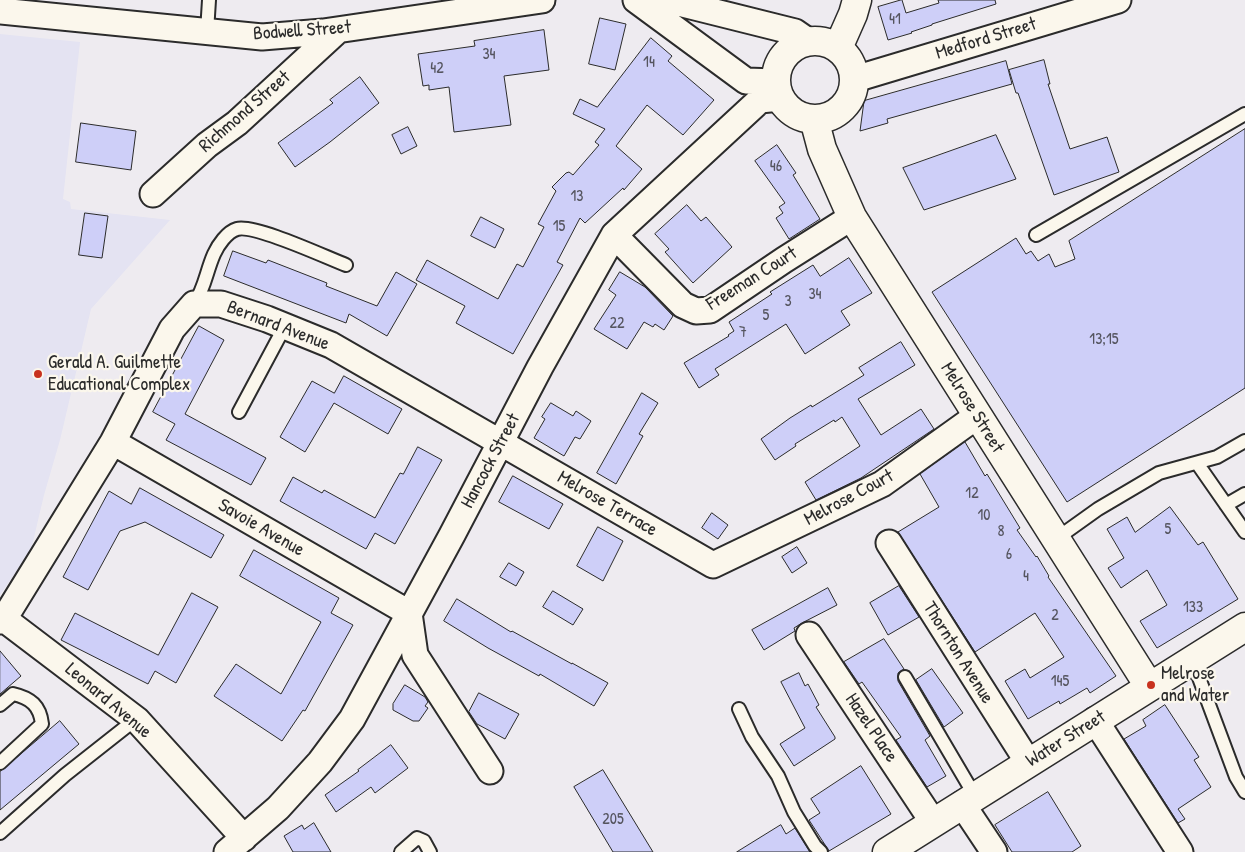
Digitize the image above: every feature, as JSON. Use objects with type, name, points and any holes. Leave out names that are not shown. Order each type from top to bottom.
[{"type":"street","name":"Bodwell Street","points":[[0,11],[262,38],[337,30],[542,0]]},
{"type":"street","points":[[636,0],[746,81],[778,90]]},
{"type":"street","points":[[666,0],[794,32],[808,42]]},
{"type":"street","points":[[838,48],[857,0]]},
{"type":"street","name":"Medford Street","points":[[855,79],[1118,0]]},
{"type":"street","name":"Richmond Street","points":[[153,194],[207,145],[237,123],[337,30]]},
{"type":"street","points":[[821,41],[838,48],[845,54],[852,66],[855,79],[852,93],[846,104],[838,112],[826,118],[802,117],[791,111],[778,90],[777,70],[783,58],[795,46],[808,42],[821,41]]},
{"type":"street","name":"Hancock Street","points":[[235,845],[278,808],[320,762],[346,726],[409,613],[540,367],[614,235],[760,100],[778,90]]},
{"type":"street","name":"Melrose Street","points":[[814,119],[822,149],[852,217],[1150,686]]},
{"type":"street","name":"Freeman Court","points":[[614,235],[683,305],[696,311],[710,310],[852,217]]},
{"type":"street","points":[[2,620],[113,442],[172,330],[194,304]]},
{"type":"street","name":"Bernard Avenue","points":[[194,304],[222,304],[285,326],[330,345],[500,443]]},
{"type":"street","name":"Melrose Court","points":[[713,566],[882,484],[978,416]]},
{"type":"street","name":"Savoie Avenue","points":[[113,442],[409,613]]},
{"type":"street","name":"Melrose Terrace","points":[[500,443],[713,566]]},
{"type":"street","name":"Thornton Avenue","points":[[889,543],[1028,762]]},
{"type":"street","points":[[409,613],[415,654],[490,771]]},
{"type":"street","name":"Leonard Avenue","points":[[2,620],[136,719],[235,845]]},
{"type":"street","name":"Water Street","points":[[887,852],[1245,627]]},
{"type":"street","name":"Hazel Place","points":[[809,635],[934,822]]},
{"type":"street","points":[[1095,720],[1180,852]]},
{"type":"street","points":[[968,800],[994,852]]},
{"type":"lane","points":[[207,32],[208,0]]},
{"type":"lane","points":[[1036,235],[1245,114]]},
{"type":"lane","points":[[194,304],[202,293],[214,254],[226,236],[237,229],[256,230],[346,265]]},
{"type":"lane","points":[[240,412],[285,326]]},
{"type":"lane","points":[[1056,539],[1098,509],[1159,473],[1217,458],[1245,441]]},
{"type":"lane","points":[[1197,463],[1245,532]]},
{"type":"lane","points":[[1226,505],[1245,494]]},
{"type":"lane","points":[[1192,660],[1236,777],[1245,792]]},
{"type":"lane","points":[[905,677],[968,800]]},
{"type":"lane","points":[[0,705],[13,694],[24,696],[37,705],[42,724],[0,763]]},
{"type":"lane","points":[[739,709],[752,738],[778,776],[794,812],[815,846],[821,852]]},
{"type":"lane","points":[[0,833],[66,775],[136,719]]},
{"type":"lane","points":[[401,852],[417,838],[424,841],[430,852]]},
{"type":"shaded area","name":"Gerald A. Guilmette Educational Complex","points":[[0,34],[80,42],[63,199],[70,202],[71,209],[170,220],[91,309],[60,440],[31,550],[0,595]]},
{"type":"building","points":[[902,0],[906,13],[939,3],[938,0],[995,0],[996,4],[888,40],[878,7]]},
{"type":"building","points":[[600,18],[626,24],[615,70],[589,64]]},
{"type":"building","points":[[544,30],[549,70],[504,76],[511,125],[454,132],[449,87],[429,90],[429,85],[423,86],[418,54],[475,46],[474,41]]},
{"type":"building","points":[[651,38],[672,56],[668,61],[714,100],[683,135],[647,105],[616,146],[642,169],[624,190],[623,188],[585,223],[580,218],[557,262],[563,265],[513,354],[456,323],[465,306],[416,280],[427,260],[498,299],[517,264],[523,267],[544,227],[538,224],[556,191],[552,187],[566,173],[569,172],[573,175],[599,145],[595,142],[605,129],[573,114],[580,99],[597,107]]},
{"type":"building","points":[[1044,60],[1050,84],[1048,84],[1070,149],[1107,137],[1119,172],[1054,195],[1009,70]]},
{"type":"building","points":[[1006,61],[1012,84],[887,119],[888,123],[860,131],[864,101]]},
{"type":"building","points":[[360,77],[379,103],[295,167],[278,143],[333,103],[330,100]]},
{"type":"building","points":[[81,123],[136,131],[131,170],[76,162]]},
{"type":"building","points":[[408,127],[417,146],[401,154],[392,135]]},
{"type":"building","points":[[1245,129],[1245,388],[1067,502],[932,292],[1016,238],[1026,254],[1031,251],[1038,261],[1049,254],[1055,267],[1075,259],[1069,241]]},
{"type":"building","points":[[996,135],[1016,179],[924,210],[903,168]]},
{"type":"building","points":[[777,145],[796,173],[793,175],[820,219],[789,239],[776,218],[783,213],[779,207],[785,203],[755,161]]},
{"type":"building","points":[[687,205],[701,221],[706,217],[732,247],[693,283],[665,252],[669,249],[655,234]]},
{"type":"building","points":[[85,213],[108,216],[102,258],[79,255]]},
{"type":"building","points":[[481,217],[504,229],[495,248],[471,236]]},
{"type":"building","points":[[233,251],[266,263],[268,260],[327,283],[326,286],[377,306],[396,272],[417,284],[387,336],[349,314],[346,323],[224,276]]},
{"type":"building","points":[[849,258],[872,293],[841,311],[850,325],[805,354],[786,324],[715,369],[719,375],[699,388],[684,363],[729,336],[734,331],[729,322],[772,294],[770,292],[813,265],[820,276]]},
{"type":"building","points":[[620,272],[645,287],[673,316],[664,330],[655,324],[653,327],[644,322],[627,349],[594,329],[616,295],[609,290]]},
{"type":"building","points":[[199,326],[224,340],[185,414],[266,458],[251,485],[166,440],[175,424],[153,412]]},
{"type":"building","points":[[901,342],[915,365],[858,399],[881,435],[921,409],[934,429],[861,478],[816,500],[805,482],[860,446],[842,417],[795,444],[796,446],[775,460],[761,439],[790,418],[811,405],[812,407],[864,375],[859,368]]},
{"type":"building","points":[[344,376],[402,409],[388,434],[334,403],[305,452],[280,437],[312,381],[334,393]]},
{"type":"building","points":[[642,393],[658,403],[639,434],[643,436],[616,484],[597,473]]},
{"type":"building","points":[[551,403],[573,416],[576,411],[591,421],[580,439],[575,437],[564,456],[534,438],[545,419],[542,417]]},
{"type":"building","points":[[965,442],[1020,528],[1017,530],[1037,556],[1048,577],[1116,676],[1090,693],[1087,688],[1060,704],[1059,701],[1028,719],[1005,681],[1025,669],[1030,678],[1064,657],[1035,613],[975,652],[898,532],[939,507],[920,474]]},
{"type":"building","points":[[418,447],[442,460],[395,544],[375,533],[366,549],[280,501],[293,477],[322,493],[324,490],[375,518],[400,473],[403,474]]},
{"type":"building","points":[[513,476],[563,504],[549,529],[499,502]]},
{"type":"building","points":[[140,488],[224,535],[211,558],[145,522],[120,531],[88,590],[63,577],[109,491],[131,504]]},
{"type":"building","points":[[1170,507],[1198,545],[1203,542],[1238,599],[1157,648],[1140,621],[1167,605],[1147,570],[1121,588],[1108,568],[1124,558],[1107,529],[1127,517],[1135,532]]},
{"type":"building","points":[[712,513],[728,525],[718,539],[702,528]]},
{"type":"building","points":[[598,527],[623,541],[603,581],[577,566]]},
{"type":"building","points":[[797,547],[807,563],[792,573],[782,557]]},
{"type":"building","points":[[254,550],[339,598],[331,613],[353,625],[305,711],[303,710],[282,741],[214,696],[236,664],[281,694],[321,622],[240,576]]},
{"type":"building","points":[[509,563],[524,572],[516,586],[500,577]]},
{"type":"building","points":[[899,586],[919,617],[888,635],[870,603]]},
{"type":"building","points":[[828,588],[837,605],[802,623],[794,628],[795,631],[764,650],[752,630]]},
{"type":"building","points":[[553,591],[583,609],[573,625],[543,607]]},
{"type":"building","points":[[192,593],[218,607],[176,683],[155,671],[148,684],[61,640],[75,613],[158,655]]},
{"type":"building","points":[[457,599],[511,632],[608,683],[594,706],[540,674],[539,676],[488,648],[444,621]]},
{"type":"building","points":[[884,639],[904,669],[898,673],[898,681],[930,736],[925,740],[946,776],[927,787],[896,740],[901,737],[862,682],[859,684],[844,662]]},
{"type":"building","points":[[0,651],[21,676],[0,694]]},
{"type":"building","points":[[932,669],[963,713],[944,727],[916,680]]},
{"type":"building","points":[[799,673],[805,686],[808,684],[819,705],[816,707],[835,739],[794,766],[780,744],[805,728],[781,682]]},
{"type":"building","points":[[405,685],[425,697],[428,702],[425,706],[428,708],[419,721],[413,721],[393,710],[393,704]]},
{"type":"building","points":[[479,693],[519,714],[505,739],[477,724],[469,712]]},
{"type":"building","points":[[1165,705],[1199,757],[1194,760],[1211,787],[1178,809],[1185,819],[1178,823],[1124,739],[1146,726],[1143,720]]},
{"type":"building","points":[[60,721],[79,744],[0,810],[0,772]]},
{"type":"building","points":[[391,745],[408,768],[375,793],[371,787],[336,812],[325,795]]},
{"type":"building","points":[[861,766],[891,814],[829,851],[809,820],[820,813],[811,799]]},
{"type":"building","points":[[603,770],[653,852],[613,852],[574,787]]},
{"type":"building","points":[[1048,792],[1081,846],[1072,852],[1012,852],[995,825]]},
{"type":"building","points":[[314,823],[331,852],[293,852],[284,836],[302,825],[304,829]]},
{"type":"building","points":[[781,825],[786,834],[795,828],[810,852],[737,852]]},
{"type":"place","name":"Gerald A. Guilmette Educational Complex","points":[[38,374]]},
{"type":"place","name":"Melrose and Water","points":[[1151,685]]}]
